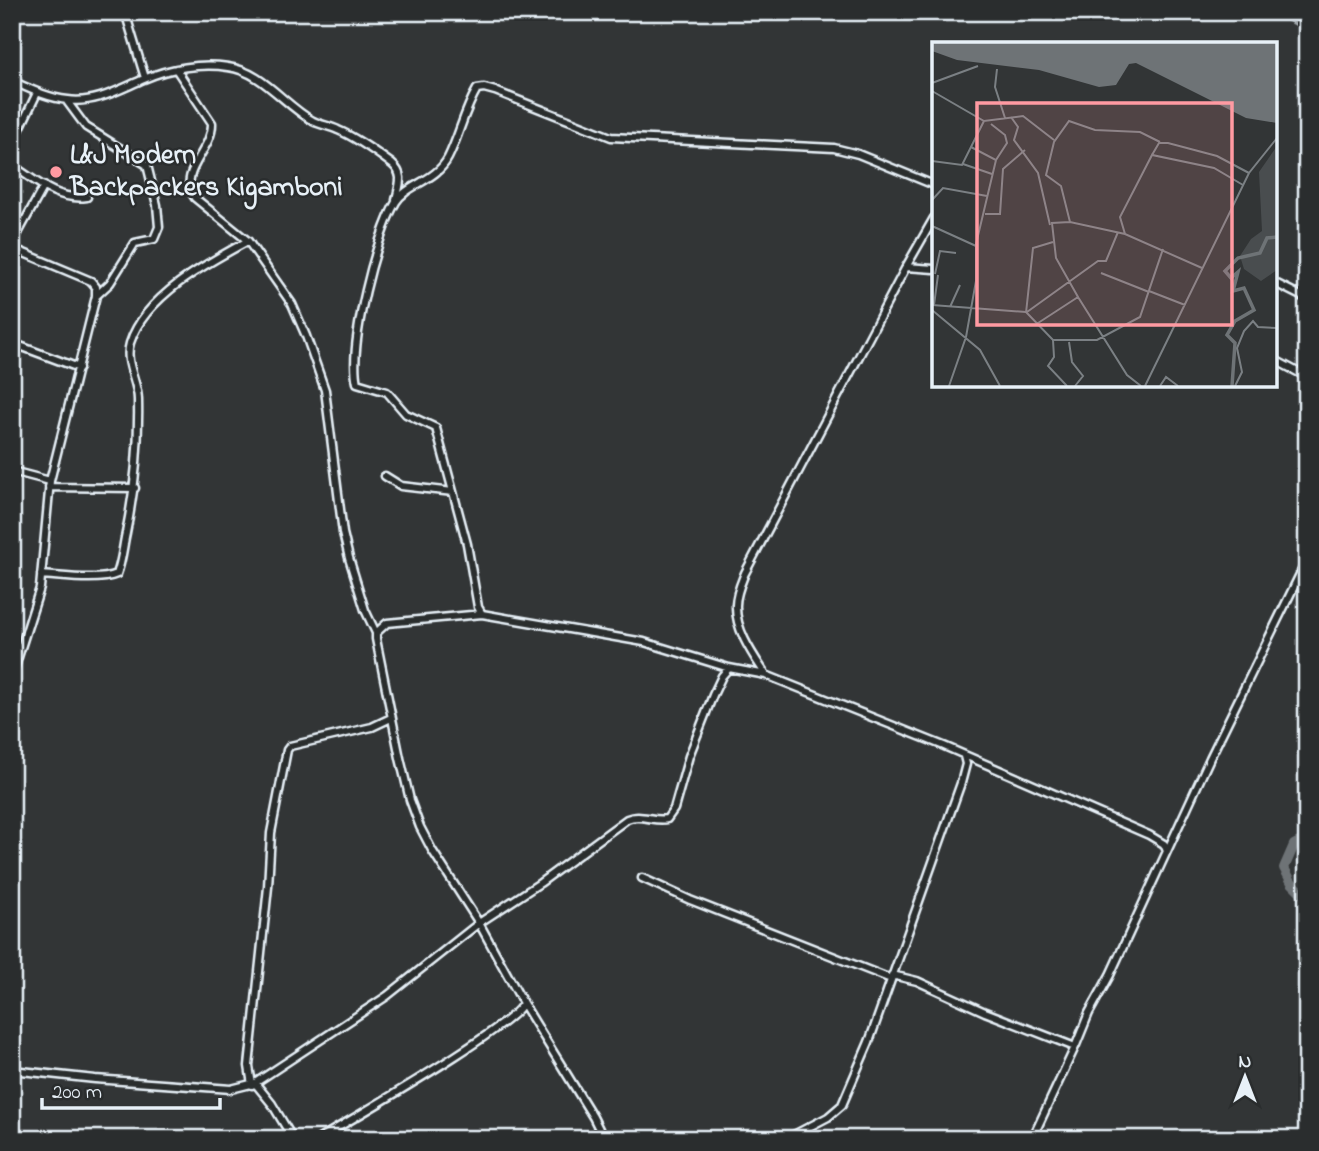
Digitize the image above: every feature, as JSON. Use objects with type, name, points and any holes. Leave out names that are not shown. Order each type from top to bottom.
[{"type":"street","points":[[125,12],[145,78]]},
{"type":"street","points":[[12,80],[37,93],[77,101],[118,92],[145,78],[176,69],[226,66],[249,73],[315,122],[340,130],[400,171],[396,200],[369,273],[359,332],[357,383],[387,392],[406,414],[436,428],[467,544],[478,607],[482,614]]},
{"type":"street","points":[[176,69],[212,123],[208,142],[190,175],[190,191],[248,241],[292,304],[325,390],[343,533],[359,590],[376,633],[391,718],[410,800],[420,827],[604,1139]]},
{"type":"street","points":[[396,200],[440,170],[448,158],[473,96],[477,89],[484,88],[611,137],[834,148],[858,154],[932,184]]},
{"type":"street","points":[[12,145],[37,93]]},
{"type":"street","points":[[66,100],[86,127],[147,164],[157,205],[159,227],[154,239],[135,243],[110,283],[96,296]]},
{"type":"street","points":[[12,165],[67,198],[87,197]]},
{"type":"street","points":[[12,676],[40,588],[50,484],[96,296],[96,287],[91,282],[12,246],[44,186]]},
{"type":"street","points":[[766,675],[753,655],[738,621],[736,605],[739,589],[761,539],[932,222]]},
{"type":"street","points":[[41,575],[112,577],[117,574],[135,488],[138,399],[129,360],[132,339],[148,312],[164,296],[215,258],[248,241]]},
{"type":"street","points":[[906,267],[932,269]]},
{"type":"street","points":[[1277,284],[1307,299]]},
{"type":"street","points":[[12,343],[79,368]]},
{"type":"street","points":[[1277,361],[1307,377]]},
{"type":"street","points":[[12,471],[50,484],[135,488]]},
{"type":"street","points":[[385,476],[401,486],[453,492]]},
{"type":"street","points":[[1032,1139],[1307,560]]},
{"type":"street","points":[[376,633],[387,623],[482,614],[644,642],[730,668],[766,675],[1149,835],[1164,844],[1167,851]]},
{"type":"street","points":[[12,1069],[95,1079],[231,1089],[253,1084],[387,996],[479,923],[540,883],[627,818],[635,816],[655,820],[667,819],[674,809],[689,756],[713,695],[722,676],[730,668]]},
{"type":"street","points":[[293,1139],[272,1104],[253,1084],[249,1066],[271,833],[287,750],[289,746],[372,727],[391,718]]},
{"type":"street","points":[[786,1139],[828,1117],[842,1105],[869,1042],[961,783],[966,764],[964,756]]},
{"type":"street","points":[[642,878],[690,900],[891,977],[917,981],[1075,1047]]},
{"type":"street","points":[[319,1139],[482,1037],[519,1010],[523,1003]]},
{"type":"shaded area","points":[[1272,12],[1307,12],[1307,31]]},
{"type":"waterway","points":[[1307,838],[1294,845],[1284,868],[1292,883],[1307,898]]},
{"type":"place","name":"L&J Modern Backpackers Kigamboni","points":[[56,172]]}]
